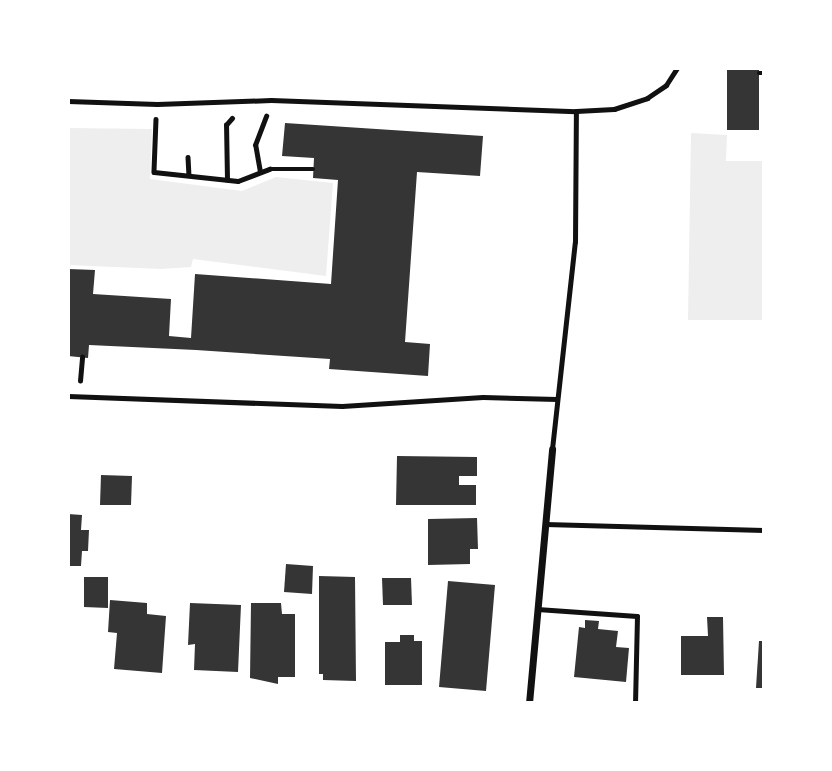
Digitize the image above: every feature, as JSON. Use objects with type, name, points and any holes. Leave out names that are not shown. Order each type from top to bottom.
[{"type":"street","points":[[529,703],[552,449]]},
{"type":"lane","points":[[68,101],[157,104],[271,100],[576,111],[614,109],[647,98],[666,85],[677,68]]},
{"type":"lane","points":[[552,449],[575,242],[576,111]]},
{"type":"lane","points":[[68,396],[342,405],[483,397],[557,399]]},
{"type":"lane","points":[[545,524],[764,530]]},
{"type":"lane","points":[[537,608],[637,616],[635,703]]},
{"type":"path","points":[[260,172],[255,145],[271,100]]},
{"type":"path","points":[[157,104],[154,172],[228,180],[260,172],[313,169]]},
{"type":"path","points":[[228,180],[226,125],[235,117],[245,118]]},
{"type":"path","points":[[255,118],[264,119]]},
{"type":"path","points":[[188,158],[188,174]]},
{"type":"path","points":[[79,396],[82,358]]},
{"type":"shaded area","points":[[68,128],[152,129],[150,179],[242,191],[276,177],[333,183],[326,276],[193,259],[191,267],[161,269],[68,265]]},
{"type":"shaded area","points":[[691,133],[727,135],[726,161],[764,161],[764,320],[688,320]]},
{"type":"building","points":[[727,68],[759,68],[759,130],[727,130]]},
{"type":"building","points":[[285,123],[483,136],[480,176],[417,172],[405,342],[430,344],[428,376],[329,369],[330,359],[196,350],[89,345],[88,358],[68,356],[68,269],[95,270],[93,294],[171,299],[169,336],[191,338],[195,274],[331,284],[338,180],[313,178],[314,158],[282,156]]},
{"type":"building","points":[[397,456],[477,457],[477,476],[459,476],[459,485],[476,485],[476,505],[396,505]]},
{"type":"building","points":[[101,475],[132,476],[131,505],[100,505]]},
{"type":"building","points":[[68,514],[82,515],[81,530],[89,530],[88,551],[82,551],[81,566],[68,566]]},
{"type":"building","points":[[477,518],[478,549],[470,549],[470,564],[428,565],[428,519]]},
{"type":"building","points":[[286,564],[313,566],[312,594],[284,592]]},
{"type":"building","points":[[319,576],[355,577],[356,681],[323,680],[323,674],[319,674]]},
{"type":"building","points":[[84,577],[108,577],[108,608],[84,607]]},
{"type":"building","points":[[382,578],[411,578],[412,605],[383,605]]},
{"type":"building","points":[[448,581],[495,585],[486,691],[439,687]]},
{"type":"building","points":[[110,600],[147,603],[147,614],[166,616],[162,673],[114,669],[117,633],[108,632]]},
{"type":"building","points":[[190,603],[241,605],[238,672],[194,670],[195,644],[188,645]]},
{"type":"building","points":[[251,603],[281,603],[282,614],[295,614],[295,677],[278,677],[278,684],[250,678]]},
{"type":"building","points":[[707,617],[723,617],[724,675],[681,675],[681,636],[708,636]]},
{"type":"building","points":[[585,620],[599,621],[598,629],[618,631],[616,647],[629,648],[626,682],[574,677],[579,627],[585,628]]},
{"type":"building","points":[[400,635],[414,635],[414,641],[422,641],[422,685],[385,685],[385,642],[400,642]]},
{"type":"building","points":[[759,641],[764,641],[764,688],[756,688]]}]
